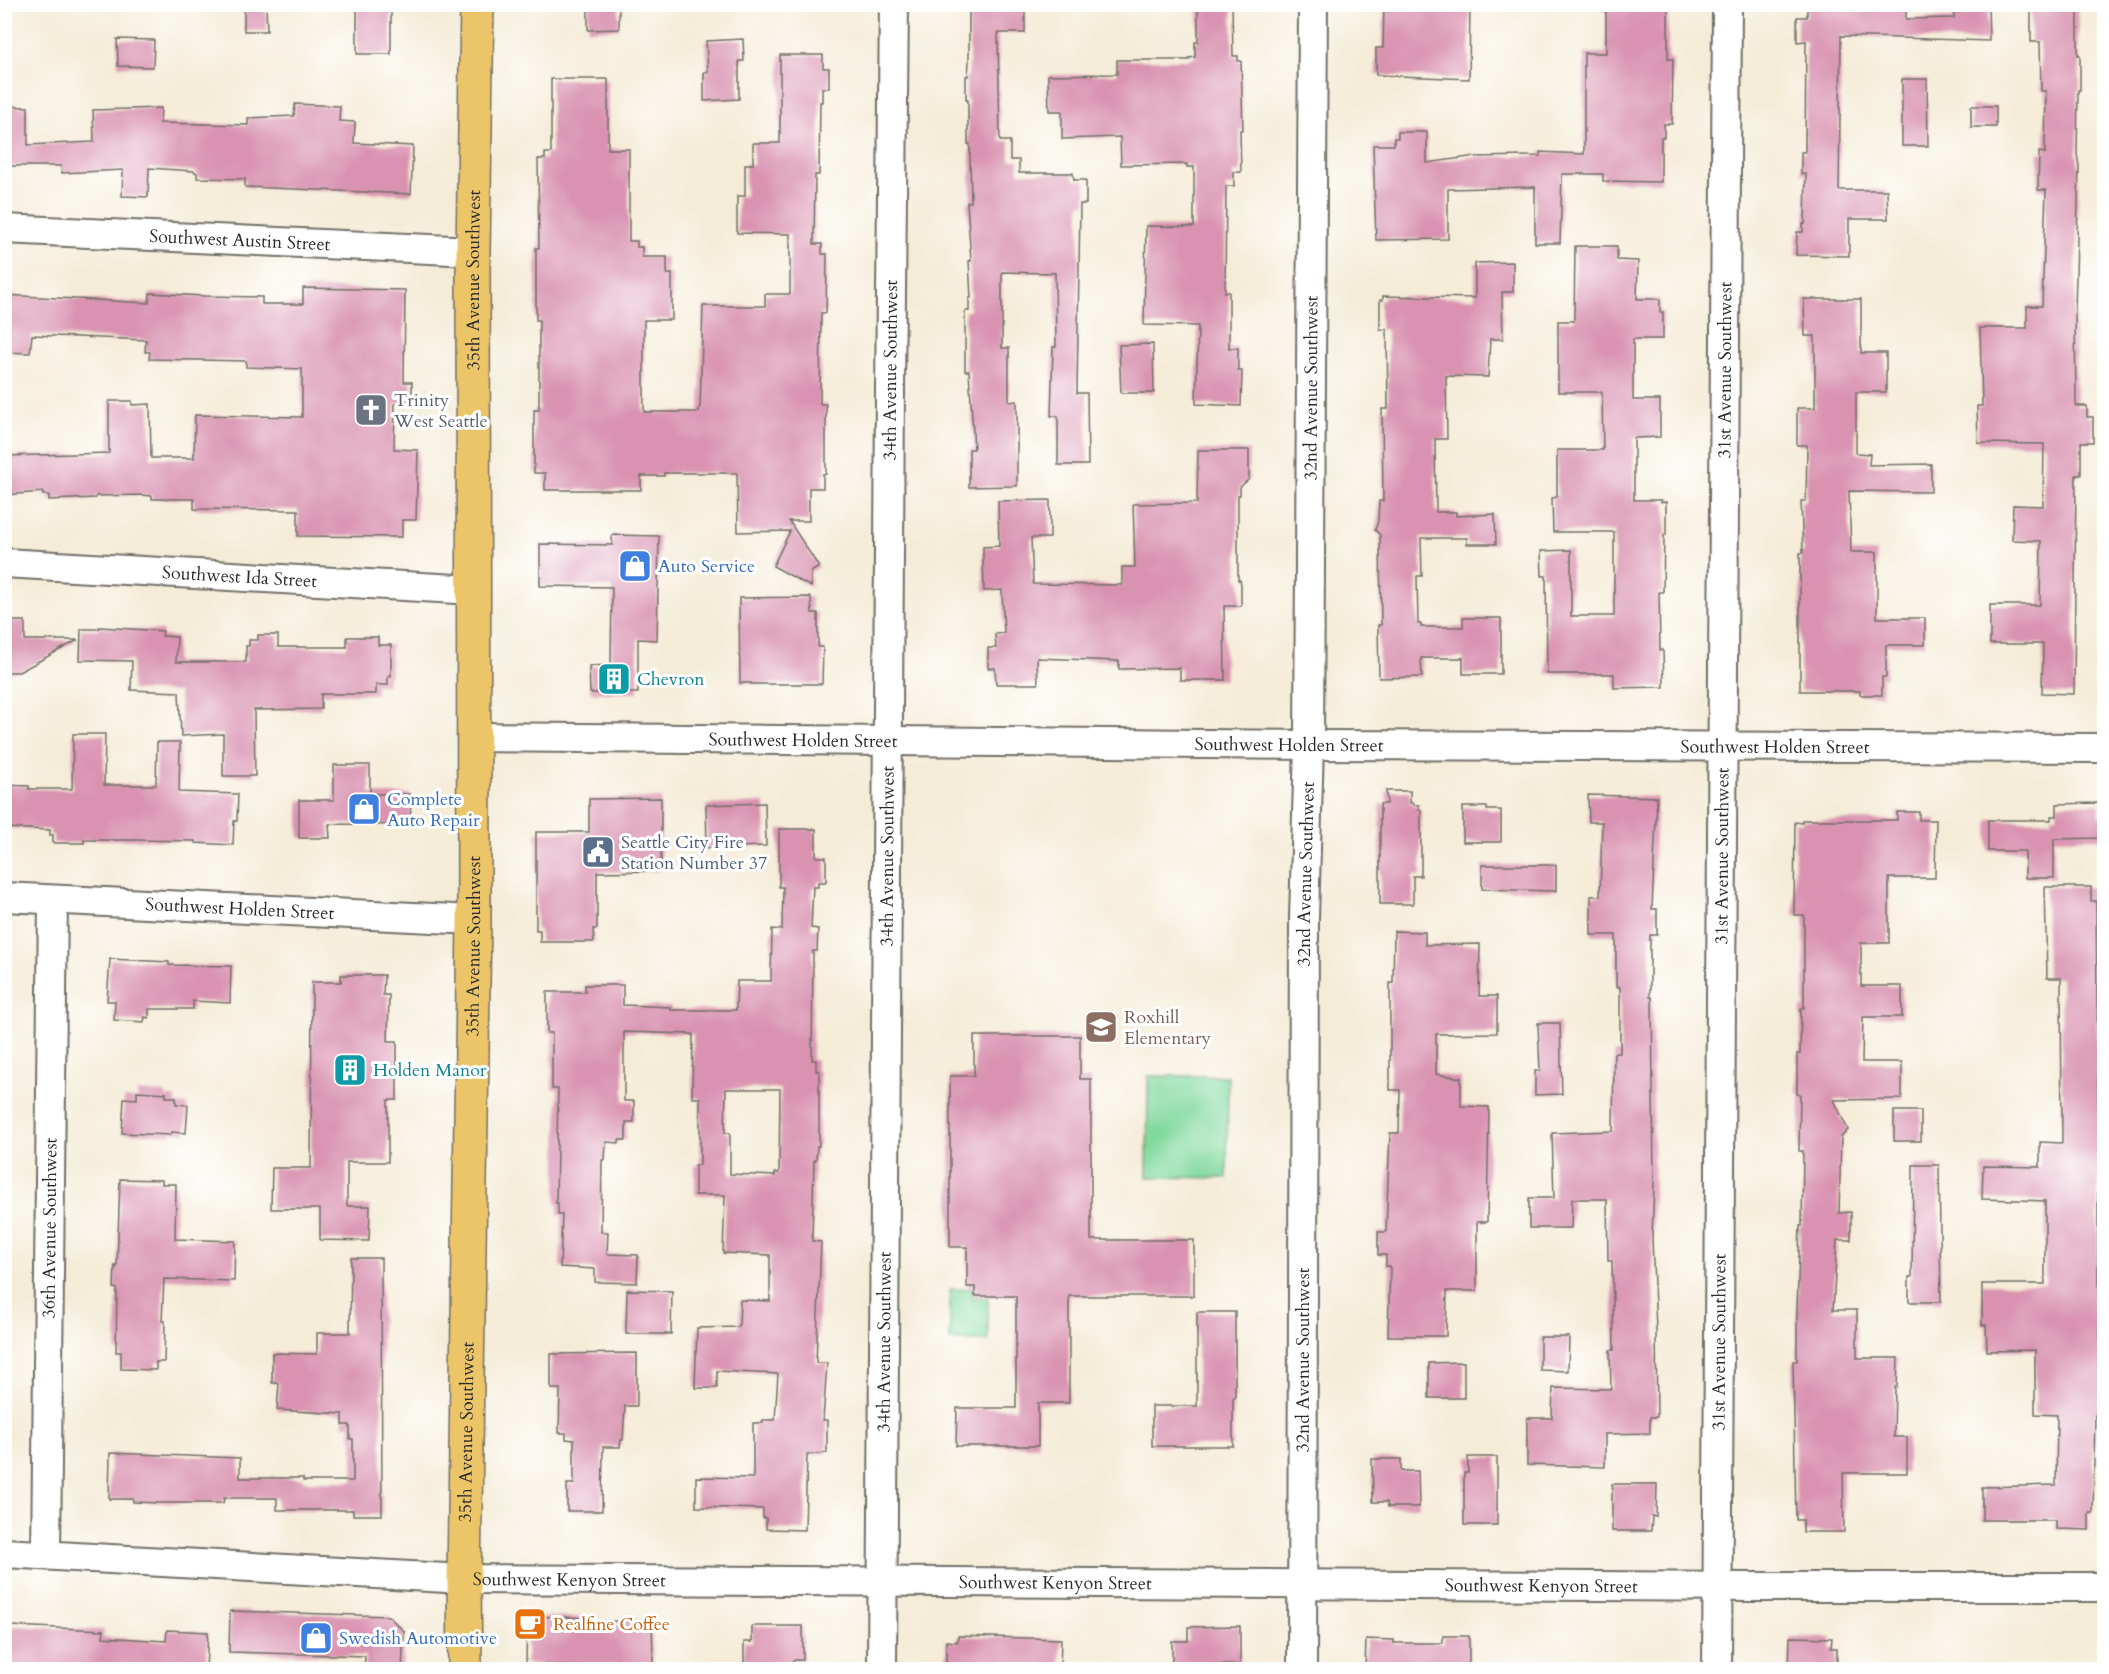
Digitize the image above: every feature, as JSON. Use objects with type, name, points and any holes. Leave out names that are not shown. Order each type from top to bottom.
[{"type":"main road","name":"35th Avenue Southwest","points":[[465,1670],[464,1579],[474,920],[473,250],[477,4]]},
{"type":"street","name":"34th Avenue Southwest","points":[[882,1670],[894,4]]},
{"type":"street","name":"32nd Avenue Southwest","points":[[1302,1670],[1304,918],[1309,746],[1313,4]]},
{"type":"street","name":"31st Avenue Southwest","points":[[1717,1670],[1727,4]]},
{"type":"street","name":"Southwest Austin Street","points":[[4,229],[473,250]]},
{"type":"street","name":"Southwest Ida Street","points":[[4,563],[474,590]]},
{"type":"street","name":"Southwest Holden Street","points":[[475,737],[1309,746],[2104,748]]},
{"type":"street","name":"Southwest Holden Street","points":[[4,897],[474,920]]},
{"type":"street","name":"36th Avenue Southwest","points":[[46,1555],[53,900]]},
{"type":"street","name":"Southwest Kenyon Street","points":[[4,1553],[464,1579],[1717,1587],[2104,1587]]},
{"type":"green space","points":[[1148,1076],[1228,1076],[1227,1178],[1147,1177]]},
{"type":"green space","points":[[950,1289],[973,1289],[973,1298],[988,1298],[988,1341],[950,1341]]},
{"type":"building","points":[[244,4],[266,4],[267,31],[244,31]]},
{"type":"building","points":[[357,4],[391,4],[391,54],[357,54]]},
{"type":"building","points":[[588,4],[619,4],[619,29],[588,30]]},
{"type":"building","points":[[969,4],[1025,4],[1025,33],[998,33],[1000,141],[1010,141],[1010,160],[1019,160],[1019,173],[1073,173],[1074,180],[1086,180],[1086,204],[1080,204],[1077,393],[1087,393],[1088,465],[1058,465],[1058,416],[1051,416],[1053,347],[1056,347],[1055,273],[1002,272],[1002,348],[1009,348],[1009,402],[1017,401],[1017,486],[969,487],[969,449],[974,449],[969,371],[965,371],[965,311],[969,311],[969,298],[971,298],[967,202],[971,202],[970,144],[968,144],[968,100],[966,100],[966,76],[968,76],[969,62]]},
{"type":"building","points":[[1198,4],[1232,4],[1233,56],[1238,56],[1238,61],[1241,61],[1243,130],[1240,130],[1241,172],[1234,172],[1234,186],[1226,186],[1225,292],[1229,292],[1229,348],[1238,348],[1238,371],[1242,371],[1241,406],[1196,404],[1198,326],[1144,325],[1146,226],[1194,227],[1194,167],[1187,167],[1187,164],[1121,165],[1120,137],[1062,139],[1062,111],[1049,111],[1048,75],[1117,74],[1117,60],[1189,60],[1195,57],[1195,42],[1198,42]]},
{"type":"building","points":[[1384,4],[1470,4],[1469,79],[1376,75],[1376,48],[1383,48]]},
{"type":"building","points":[[1606,4],[1668,4],[1668,59],[1673,59],[1672,124],[1664,124],[1664,137],[1661,137],[1661,182],[1603,181],[1603,174],[1562,174],[1560,243],[1535,243],[1535,187],[1448,189],[1448,239],[1376,240],[1373,145],[1394,145],[1394,138],[1398,138],[1398,132],[1427,132],[1427,163],[1469,157],[1540,156],[1540,152],[1584,154],[1584,53],[1606,53]]},
{"type":"building","points":[[1807,4],[1906,4],[1906,19],[1954,18],[1954,4],[1988,4],[1989,41],[1841,36],[1839,190],[1887,190],[1888,219],[1849,219],[1849,256],[1796,255],[1797,232],[1803,232],[1803,224],[1805,224],[1806,174],[1801,174],[1801,152],[1805,152],[1806,41],[1797,42],[1797,17],[1807,17]]},
{"type":"building","points":[[2031,4],[2078,4],[2080,90],[2078,90],[2077,154],[2079,166],[2075,312],[2076,406],[2087,406],[2087,417],[2093,417],[2093,442],[2081,442],[2081,475],[2076,475],[2074,694],[2042,693],[2043,644],[1990,644],[1990,605],[2040,605],[2041,541],[2012,540],[2013,505],[2043,506],[2044,444],[1978,443],[1977,406],[1982,406],[1980,328],[2027,328],[2027,306],[2042,306],[2046,190],[2038,190],[2039,152],[2045,153],[2046,91],[2041,91],[2040,42],[2031,42]]},
{"type":"building","points":[[117,39],[154,40],[153,67],[118,66]]},
{"type":"building","points":[[743,39],[744,61],[739,61],[739,99],[704,101],[704,72],[708,72],[706,41]]},
{"type":"building","points":[[780,55],[823,55],[823,68],[829,68],[829,88],[822,88],[822,102],[820,102],[819,175],[815,175],[814,244],[822,244],[822,254],[827,254],[826,313],[821,313],[820,404],[826,404],[826,474],[823,474],[823,488],[809,488],[809,521],[789,521],[819,567],[811,572],[811,587],[773,566],[790,531],[738,532],[737,473],[664,473],[664,476],[641,476],[641,490],[545,490],[545,473],[534,473],[534,410],[539,410],[539,320],[536,320],[536,248],[539,248],[538,159],[545,159],[545,153],[551,153],[551,79],[608,79],[608,149],[629,149],[629,241],[637,241],[637,247],[642,247],[642,257],[667,257],[667,274],[672,274],[672,320],[644,320],[644,412],[699,412],[703,306],[765,306],[765,294],[790,294],[790,234],[737,233],[737,196],[745,196],[745,164],[753,164],[753,143],[780,143]]},
{"type":"building","points":[[1902,79],[1927,79],[1928,146],[1902,146]]},
{"type":"building","points":[[295,104],[340,106],[339,121],[355,122],[354,143],[413,146],[411,194],[245,187],[245,179],[197,178],[197,173],[193,171],[149,168],[148,197],[122,196],[123,170],[62,173],[61,166],[4,166],[4,106],[28,107],[28,145],[94,142],[93,110],[161,108],[160,123],[248,125],[248,118],[294,116]]},
{"type":"building","points":[[1971,106],[1996,106],[1996,127],[1971,127]]},
{"type":"building","points":[[1575,246],[1617,246],[1617,260],[1638,261],[1637,299],[1660,299],[1660,312],[1663,312],[1663,339],[1633,339],[1633,400],[1660,400],[1660,437],[1634,438],[1634,500],[1666,502],[1663,592],[1659,592],[1660,650],[1663,650],[1664,687],[1614,688],[1614,674],[1547,674],[1546,576],[1542,576],[1541,551],[1571,550],[1571,616],[1614,616],[1614,532],[1553,532],[1552,498],[1557,497],[1557,450],[1603,450],[1602,392],[1558,392],[1558,321],[1574,321]]},
{"type":"building","points":[[1513,262],[1513,292],[1502,292],[1503,339],[1490,339],[1488,377],[1446,376],[1447,439],[1435,439],[1436,512],[1456,512],[1456,516],[1495,514],[1496,544],[1467,544],[1467,538],[1421,538],[1422,576],[1417,576],[1418,624],[1421,624],[1421,627],[1463,627],[1463,618],[1501,618],[1501,674],[1463,674],[1463,658],[1421,658],[1422,677],[1379,678],[1380,535],[1375,530],[1379,501],[1383,501],[1382,409],[1388,409],[1387,330],[1380,329],[1380,300],[1383,300],[1383,296],[1475,298],[1475,263]]},
{"type":"building","points":[[303,288],[405,290],[404,382],[412,382],[412,404],[395,404],[394,449],[418,450],[416,520],[402,520],[402,537],[298,536],[298,510],[194,509],[194,499],[152,499],[152,496],[142,495],[49,500],[49,495],[43,495],[43,492],[4,495],[4,456],[109,453],[109,401],[132,401],[132,405],[150,404],[151,458],[194,458],[195,415],[302,417],[302,369],[246,367],[246,361],[149,359],[150,352],[145,352],[146,340],[32,335],[30,353],[4,352],[4,295],[149,303],[150,293],[262,297],[262,304],[303,304]]},
{"type":"building","points":[[1804,299],[1861,299],[1861,353],[1886,353],[1886,392],[1856,392],[1856,453],[1870,454],[1869,465],[1931,464],[1931,492],[1849,491],[1851,552],[1877,552],[1877,618],[1925,618],[1925,645],[1886,645],[1886,677],[1882,677],[1882,695],[1860,695],[1860,691],[1800,691],[1800,553],[1803,553],[1801,501],[1806,501],[1807,445],[1797,445],[1797,408],[1815,408],[1815,336],[1805,336]]},
{"type":"building","points":[[1153,344],[1154,393],[1121,393],[1119,345]]},
{"type":"building","points":[[1198,450],[1249,450],[1249,479],[1240,487],[1240,495],[1238,495],[1238,580],[1241,584],[1241,606],[1224,606],[1225,680],[1180,680],[1180,668],[1119,669],[1119,661],[1037,658],[1038,684],[996,684],[995,668],[988,668],[988,648],[996,648],[995,634],[1004,633],[1002,590],[984,591],[983,547],[999,546],[998,501],[1050,500],[1050,538],[1031,538],[1033,584],[1122,585],[1122,567],[1135,567],[1133,504],[1197,503]]},
{"type":"building","points":[[612,535],[659,536],[657,640],[638,639],[638,693],[590,693],[589,666],[611,665],[612,587],[540,586],[540,544],[612,545]]},
{"type":"building","points":[[811,597],[812,613],[818,613],[818,647],[823,647],[822,684],[740,683],[739,598]]},
{"type":"building","points":[[4,621],[25,621],[25,640],[78,640],[19,672],[4,672]]},
{"type":"building","points":[[99,627],[163,631],[162,636],[177,637],[176,662],[246,662],[246,646],[249,646],[249,640],[258,640],[258,635],[278,635],[278,647],[347,647],[347,637],[378,637],[378,645],[391,645],[391,676],[388,676],[388,685],[376,685],[376,694],[321,694],[321,709],[254,710],[255,776],[223,776],[223,734],[181,736],[179,692],[131,690],[132,661],[80,660],[81,629],[99,629]]},
{"type":"building","points":[[73,734],[105,734],[104,785],[156,785],[157,742],[180,742],[179,792],[238,794],[233,845],[195,843],[195,841],[135,840],[84,840],[84,843],[53,843],[50,830],[4,828],[4,785],[29,786],[29,789],[72,789]]},
{"type":"building","name":"Complete Auto Repair","points":[[334,765],[370,765],[370,794],[410,794],[411,825],[329,824],[330,838],[299,838],[299,800],[334,800]]},
{"type":"building","points":[[1386,791],[1410,791],[1410,803],[1419,805],[1419,810],[1421,810],[1421,876],[1413,876],[1413,904],[1380,904],[1380,804],[1387,804]]},
{"type":"building","points":[[1588,795],[1657,797],[1652,909],[1657,909],[1657,935],[1650,935],[1650,997],[1652,997],[1654,1182],[1652,1239],[1657,1417],[1650,1417],[1650,1433],[1605,1434],[1605,1467],[1527,1465],[1527,1418],[1552,1418],[1553,1388],[1611,1389],[1610,1350],[1614,1350],[1613,1302],[1612,1261],[1608,1261],[1607,1199],[1572,1199],[1571,1228],[1529,1228],[1529,1198],[1554,1198],[1552,1133],[1613,1131],[1614,1053],[1620,1053],[1620,987],[1616,987],[1616,935],[1591,935],[1591,896],[1600,896],[1602,822],[1589,822]]},
{"type":"building","name":"Seattle City Fire Station Number 37","points":[[661,798],[661,871],[597,872],[597,929],[593,929],[594,942],[540,942],[540,930],[536,930],[536,832],[589,832],[589,799]]},
{"type":"building","points":[[765,803],[766,846],[707,848],[706,805]]},
{"type":"building","points":[[2099,803],[2099,816],[2104,816],[2104,838],[2054,839],[2054,878],[2025,878],[2025,851],[1988,851],[1988,820],[2051,820],[2051,816],[2057,816],[2057,804]]},
{"type":"building","points":[[1463,807],[1487,807],[1487,810],[1501,810],[1501,842],[1463,842]]},
{"type":"building","points":[[1897,812],[1919,812],[1919,820],[1936,820],[1935,878],[1889,878],[1889,943],[1861,943],[1861,986],[1902,986],[1902,1017],[1863,1017],[1862,1062],[1902,1062],[1902,1099],[1834,1100],[1848,1130],[1841,1137],[1839,1213],[1851,1212],[1851,1240],[1837,1240],[1833,1310],[1857,1310],[1857,1358],[1898,1358],[1894,1437],[1907,1437],[1907,1473],[1843,1473],[1844,1532],[1803,1532],[1803,1520],[1796,1520],[1793,1361],[1797,1361],[1803,1151],[1799,1151],[1800,1094],[1797,1094],[1797,1054],[1800,1054],[1801,1008],[1804,1008],[1804,915],[1794,915],[1795,822],[1802,823],[1802,820],[1897,820]]},
{"type":"building","points":[[779,829],[816,829],[816,857],[826,857],[826,882],[818,882],[818,887],[813,887],[811,928],[818,929],[817,951],[813,951],[812,1060],[816,1060],[816,1071],[819,1071],[819,1146],[817,1146],[816,1160],[814,1160],[812,1241],[821,1242],[816,1363],[827,1363],[823,1420],[827,1420],[827,1453],[807,1455],[805,1530],[766,1529],[763,1509],[696,1507],[696,1477],[753,1478],[753,1423],[775,1420],[778,1374],[717,1371],[717,1388],[695,1388],[697,1328],[739,1327],[740,1300],[770,1301],[770,1255],[723,1253],[725,1195],[695,1195],[695,1165],[700,1165],[700,1098],[692,1098],[693,1034],[624,1032],[624,1101],[634,1101],[634,1122],[626,1122],[626,1140],[619,1140],[619,1143],[606,1142],[605,1160],[602,1160],[601,1232],[608,1232],[607,1254],[638,1255],[637,1283],[595,1282],[595,1269],[560,1267],[562,1215],[558,1215],[558,1203],[556,1203],[558,1089],[552,1089],[552,1033],[547,1033],[547,992],[585,992],[585,985],[623,985],[623,1005],[671,1007],[671,1010],[736,1010],[737,981],[771,981],[772,929],[782,930],[783,887],[779,887]],"holes":[[[726,1089],[780,1089],[779,1173],[775,1173],[775,1176],[730,1174],[730,1133],[725,1133]]]},
{"type":"building","points":[[1482,865],[1556,865],[1556,891],[1482,889]]},
{"type":"building","points":[[2045,887],[2091,887],[2091,901],[2096,901],[2098,1107],[2104,1107],[2104,1133],[2101,1133],[2101,1178],[2098,1178],[2098,1277],[2100,1348],[2104,1356],[2104,1415],[2095,1415],[2093,1513],[2089,1513],[2089,1530],[2056,1529],[2056,1520],[1982,1520],[1982,1487],[2056,1485],[2057,1415],[2035,1414],[2035,1350],[1987,1351],[1986,1325],[1982,1325],[1982,1284],[2045,1284],[2045,1201],[1982,1199],[1983,1166],[2040,1167],[2040,1142],[2062,1143],[2061,978],[2047,978]]},
{"type":"building","points":[[1394,931],[1425,932],[1425,945],[1480,944],[1479,996],[1497,996],[1497,1033],[1436,1034],[1436,1074],[1461,1078],[1461,1106],[1489,1107],[1487,1222],[1477,1222],[1477,1291],[1447,1291],[1446,1336],[1388,1336],[1390,1266],[1386,1266],[1386,1255],[1378,1255],[1378,1232],[1386,1232],[1390,1133],[1399,1133],[1400,1090],[1390,1090],[1390,983],[1393,983]]},
{"type":"building","points":[[110,959],[169,962],[169,965],[231,966],[230,1003],[193,1001],[193,1009],[149,1009],[149,1018],[145,1017],[144,1022],[114,1020],[115,1001],[107,1001]]},
{"type":"building","name":"Holden Manor","points":[[341,975],[384,975],[383,995],[389,995],[388,1041],[397,1041],[397,1100],[388,1100],[388,1162],[347,1162],[347,1206],[370,1206],[369,1241],[320,1240],[320,1209],[271,1209],[272,1168],[311,1168],[312,982],[341,982]]},
{"type":"building","points":[[1538,1023],[1560,1023],[1562,1094],[1535,1095],[1535,1071],[1540,1071]]},
{"type":"building","points":[[974,1036],[1080,1036],[1080,1079],[1091,1079],[1091,1240],[1194,1240],[1194,1296],[1069,1296],[1069,1403],[1038,1403],[1038,1446],[956,1446],[957,1408],[1016,1408],[1016,1296],[975,1296],[975,1287],[967,1287],[967,1247],[950,1247],[950,1076],[974,1076]]},
{"type":"building","points":[[137,1091],[166,1093],[166,1097],[176,1097],[176,1104],[188,1105],[186,1133],[171,1132],[171,1135],[122,1133],[124,1098],[137,1099]]},
{"type":"building","points":[[1894,1111],[1921,1111],[1921,1141],[1894,1141]]},
{"type":"building","points":[[1913,1165],[1939,1165],[1941,1302],[1909,1302],[1909,1277],[1912,1277]]},
{"type":"building","points":[[120,1179],[162,1180],[162,1184],[176,1184],[175,1239],[235,1241],[234,1281],[164,1279],[162,1321],[165,1321],[164,1362],[156,1362],[156,1370],[121,1369],[121,1352],[116,1352],[117,1289],[114,1288],[115,1266],[117,1267]]},
{"type":"building","points":[[351,1258],[381,1258],[382,1515],[353,1515],[353,1510],[277,1510],[277,1498],[224,1498],[223,1503],[133,1502],[133,1499],[109,1499],[110,1453],[240,1458],[240,1478],[353,1481],[353,1439],[350,1439],[350,1425],[343,1425],[343,1414],[277,1410],[279,1383],[272,1383],[272,1353],[317,1354],[317,1333],[350,1333]]},
{"type":"building","points":[[627,1290],[672,1291],[671,1334],[626,1334]]},
{"type":"building","points":[[1197,1312],[1235,1312],[1233,1446],[1152,1446],[1152,1406],[1197,1406]]},
{"type":"building","points":[[1540,1337],[1569,1337],[1568,1371],[1540,1370]]},
{"type":"building","points":[[637,1353],[637,1406],[625,1406],[623,1440],[621,1440],[620,1447],[603,1447],[602,1511],[567,1511],[567,1484],[574,1484],[574,1440],[566,1439],[566,1433],[559,1433],[560,1389],[551,1389],[551,1354]]},
{"type":"building","points":[[1464,1362],[1464,1398],[1429,1398],[1429,1363]]},
{"type":"building","points":[[1468,1457],[1497,1457],[1497,1525],[1464,1525],[1464,1473],[1468,1473]]},
{"type":"building","points":[[1372,1459],[1401,1459],[1401,1471],[1418,1471],[1419,1507],[1388,1507],[1387,1502],[1373,1502]]},
{"type":"building","points":[[1612,1484],[1657,1484],[1656,1517],[1652,1516],[1651,1531],[1612,1531]]},
{"type":"building","name":"Swedish Automotive","points":[[230,1611],[388,1616],[404,1631],[402,1670],[364,1670],[365,1656],[229,1652]]},
{"type":"building","points":[[527,1616],[590,1618],[590,1622],[652,1620],[653,1662],[588,1667],[526,1664]]},
{"type":"building","points":[[10,1626],[104,1630],[103,1637],[166,1641],[167,1630],[208,1632],[206,1670],[7,1670]]},
{"type":"building","points":[[752,1626],[803,1626],[803,1660],[793,1660],[793,1663],[744,1663],[744,1642],[752,1642]]},
{"type":"building","points":[[1240,1626],[1240,1665],[1172,1665],[1172,1641],[1188,1641],[1188,1627]]},
{"type":"building","points":[[958,1636],[1061,1639],[1060,1670],[946,1670],[946,1641],[957,1642]]},
{"type":"building","points":[[1443,1636],[1469,1636],[1469,1670],[1365,1670],[1366,1639],[1394,1640],[1394,1643],[1443,1643]]},
{"type":"building","points":[[1790,1637],[1832,1638],[1831,1648],[1837,1648],[1837,1670],[1789,1670]]},
{"type":"place","name":"Trinity West Seattle","points":[[371,410]]},
{"type":"place","name":"Auto Service","points":[[635,566]]},
{"type":"place","name":"Chevron","points":[[614,679]]},
{"type":"place","name":"Complete Auto Repair","points":[[364,809]]},
{"type":"place","name":"Seattle City Fire Station Number 37","points":[[598,852]]},
{"type":"place","name":"Roxhill Elementary","points":[[1101,1027]]},
{"type":"place","name":"Holden Manor","points":[[350,1070]]},
{"type":"place","name":"Realfine Coffee","points":[[530,1624]]},
{"type":"place","name":"Swedish Automotive","points":[[316,1638]]}]
